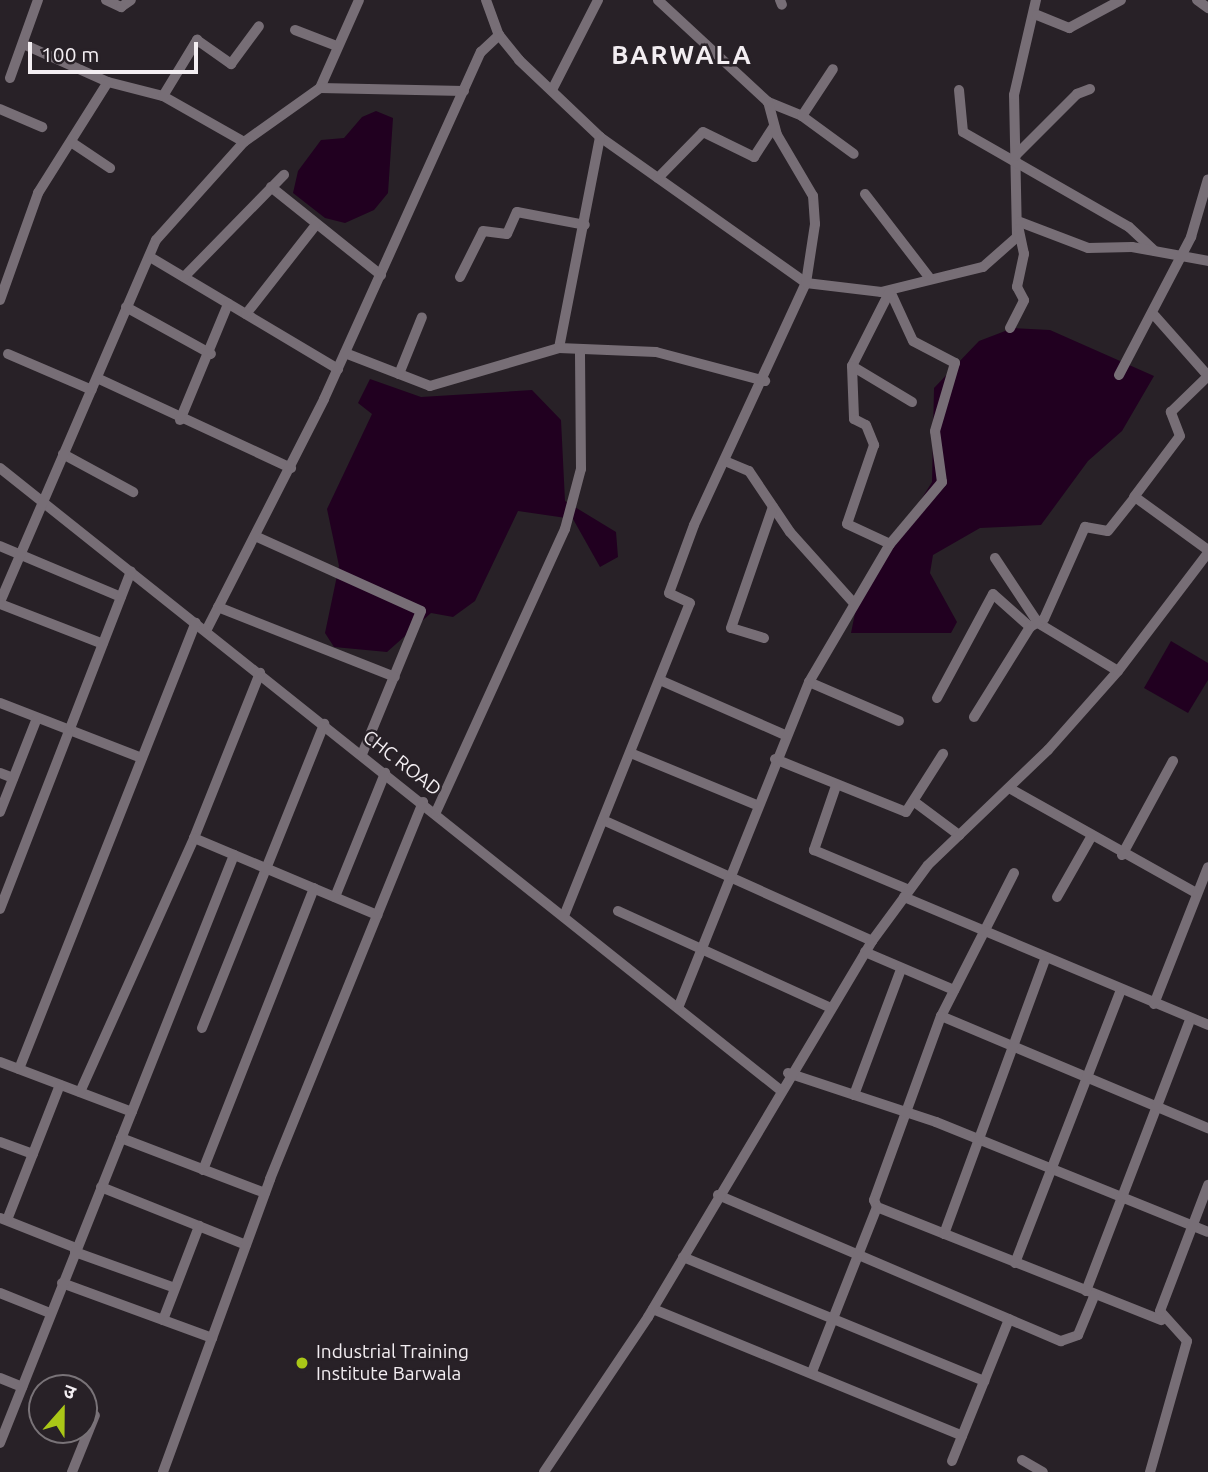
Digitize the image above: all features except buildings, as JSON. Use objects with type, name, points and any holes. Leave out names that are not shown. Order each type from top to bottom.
[{"type":"street","points":[[10,78],[38,0]]},
{"type":"street","points":[[106,0],[121,7],[131,0]]},
{"type":"street","points":[[103,644],[0,603],[40,499],[97,379],[156,240],[244,142],[320,88],[359,0]]},
{"type":"street","points":[[485,0],[499,35],[600,137],[806,283],[890,291],[929,276],[990,264],[1013,245],[1020,226]]},
{"type":"street","points":[[552,90],[598,0]]},
{"type":"street","points":[[658,0],[768,102],[802,116],[854,154]]},
{"type":"street","points":[[1010,328],[1024,300],[1017,287],[1024,254],[1015,159],[1014,94],[1037,15],[1036,0]]},
{"type":"street","points":[[1037,15],[1069,28],[1121,0]]},
{"type":"street","points":[[1197,0],[1208,8]]},
{"type":"street","points":[[163,96],[197,40],[231,64],[259,26]]},
{"type":"street","points":[[295,30],[337,46]]},
{"type":"street","points":[[206,631],[291,468],[481,52],[499,35]]},
{"type":"street","points":[[23,44],[108,82],[163,96],[244,142]]},
{"type":"street","points":[[802,116],[833,69]]},
{"type":"street","points":[[0,300],[38,193],[108,82]]},
{"type":"street","points":[[320,88],[464,91]]},
{"type":"street","points":[[1015,159],[1077,94],[1090,89]]},
{"type":"street","points":[[959,90],[961,129],[1129,227],[1155,251]]},
{"type":"street","points":[[565,916],[603,820],[633,754],[690,603],[669,593],[725,461],[765,381],[806,283],[813,196],[774,126],[768,102]]},
{"type":"street","points":[[0,109],[42,127]]},
{"type":"street","points":[[658,178],[703,132],[754,157],[774,126]]},
{"type":"street","points":[[559,348],[600,137]]},
{"type":"street","points":[[71,142],[110,168]]},
{"type":"street","points":[[184,277],[284,175]]},
{"type":"street","points":[[1119,375],[1155,316],[1208,179]]},
{"type":"street","points":[[271,187],[316,226],[381,275]]},
{"type":"street","points":[[865,194],[929,276]]},
{"type":"street","points":[[460,277],[482,231],[507,234],[517,212],[584,225]]},
{"type":"street","points":[[246,314],[316,226]]},
{"type":"street","points":[[1020,226],[1088,248],[1155,251],[1208,261]]},
{"type":"street","points":[[150,257],[338,369]]},
{"type":"street","points":[[890,291],[852,366],[854,419],[866,425],[874,445],[847,526],[890,544]]},
{"type":"street","points":[[678,1008],[701,947],[732,879],[757,805],[808,682],[852,601],[890,544],[942,482],[935,431],[955,365],[914,342],[890,291]]},
{"type":"street","points":[[180,420],[211,354],[229,303]]},
{"type":"street","points":[[126,307],[211,354]]},
{"type":"street","points":[[974,717],[1034,625],[1084,529],[1108,531],[1180,436],[1171,412],[1208,376],[1155,316]]},
{"type":"street","points":[[399,374],[422,317]]},
{"type":"street","points":[[345,353],[430,386],[559,348],[656,352],[765,381]]},
{"type":"street","points":[[436,813],[565,529],[581,469],[580,349]]},
{"type":"street","points":[[8,354],[92,390]]},
{"type":"street","points":[[852,366],[912,402]]},
{"type":"street","points":[[97,379],[180,420],[291,468]]},
{"type":"street","points":[[63,454],[133,492]]},
{"type":"street","points":[[725,461],[749,471],[773,507],[852,601]]},
{"type":"street","name":"CHC ROAD","points":[[0,468],[423,802],[779,1089]]},
{"type":"street","points":[[544,1472],[653,1309],[788,1073],[872,940],[907,893],[959,835],[1009,788],[1118,671],[1208,551],[1134,497]]},
{"type":"street","points":[[764,638],[731,628],[773,507]]},
{"type":"street","points":[[255,536],[421,611],[362,754]]},
{"type":"street","points":[[0,546],[121,597]]},
{"type":"street","points":[[995,558],[1034,625]]},
{"type":"street","points":[[0,909],[131,572]]},
{"type":"street","points":[[937,698],[993,594],[1034,625],[1118,671]]},
{"type":"street","points":[[218,607],[395,677]]},
{"type":"street","points":[[19,1069],[196,623]]},
{"type":"street","points":[[80,1092],[194,838],[260,673]]},
{"type":"street","points":[[662,681],[785,736]]},
{"type":"street","points":[[808,682],[899,721]]},
{"type":"street","points":[[0,704],[142,758]]},
{"type":"street","points":[[0,812],[37,718]]},
{"type":"street","points":[[202,1028],[324,724]]},
{"type":"street","points":[[633,754],[757,805]]},
{"type":"street","points":[[775,759],[901,812],[916,803],[943,754]]},
{"type":"street","points":[[1122,855],[1173,761]]},
{"type":"street","points":[[335,897],[385,772]]},
{"type":"street","points":[[0,773],[13,778]]},
{"type":"street","points":[[836,786],[814,850],[907,893],[980,932],[1208,1025]]},
{"type":"street","points":[[1009,788],[1090,839],[1196,893]]},
{"type":"street","points":[[163,1472],[265,1193],[423,802]]},
{"type":"street","points":[[916,803],[959,835]]},
{"type":"street","points":[[603,820],[872,940]]},
{"type":"street","points":[[194,838],[377,915]]},
{"type":"street","points":[[1057,897],[1090,839]]},
{"type":"street","points":[[0,1443],[234,855]]},
{"type":"street","points":[[1154,1004],[1208,867]]},
{"type":"street","points":[[812,1372],[859,1258],[877,1207],[875,1193],[941,1016],[980,932],[1014,873]]},
{"type":"street","points":[[203,1170],[314,888]]},
{"type":"street","points":[[618,911],[831,1007]]},
{"type":"street","points":[[865,951],[901,969],[954,989]]},
{"type":"street","points":[[944,1234],[977,1137],[1045,960]]},
{"type":"street","points":[[853,1095],[901,969]]},
{"type":"street","points":[[1016,1263],[1121,990]]},
{"type":"street","points":[[941,1016],[1011,1047],[1087,1074],[1208,1128]]},
{"type":"street","points":[[718,1195],[859,1258],[1069,1342],[1191,1018]]},
{"type":"street","points":[[0,1062],[132,1112]]},
{"type":"street","points":[[788,1073],[977,1137],[1208,1232]]},
{"type":"street","points":[[60,1084],[33,1154],[3,1219],[175,1289]]},
{"type":"street","points":[[121,1138],[265,1193]]},
{"type":"street","points":[[0,1142],[33,1154]]},
{"type":"street","points":[[1161,1320],[1191,1225],[1208,1185]]},
{"type":"street","points":[[101,1188],[246,1245]]},
{"type":"street","points":[[877,1207],[1161,1320],[1187,1341],[1150,1472]]},
{"type":"street","points":[[163,1320],[199,1226]]},
{"type":"street","points":[[683,1257],[984,1381]]},
{"type":"street","points":[[62,1283],[212,1338]]},
{"type":"street","points":[[0,1293],[50,1313]]},
{"type":"street","points":[[653,1309],[812,1372],[962,1436]]},
{"type":"street","points":[[952,1461],[1009,1319]]},
{"type":"street","points":[[0,1378],[22,1387]]},
{"type":"street","points":[[72,1472],[83,1444]]},
{"type":"street","points":[[1022,1460],[1043,1472]]},
{"type":"shaded area","points":[[376,111],[393,118],[388,193],[374,210],[345,223],[325,218],[293,193],[298,171],[321,140],[344,138],[362,117]]},
{"type":"shaded area","points":[[1013,328],[1050,330],[1154,376],[1122,431],[1088,461],[1041,525],[980,528],[933,555],[930,573],[957,622],[951,633],[851,633],[857,603],[932,482],[934,388],[979,341]]},
{"type":"shaded area","points":[[370,379],[421,397],[532,390],[561,420],[565,501],[616,532],[618,557],[600,567],[573,519],[518,511],[475,601],[453,617],[431,613],[387,652],[334,647],[325,633],[339,566],[327,509],[372,414],[358,403]]},
{"type":"shaded area","points":[[1171,641],[1208,663],[1208,680],[1188,713],[1144,688]]},
{"type":"place","name":"Industrial Training Institute Barwala","points":[[302,1363]]},
{"type":"district","name":"BARWALA","points":[[682,55]]}]
